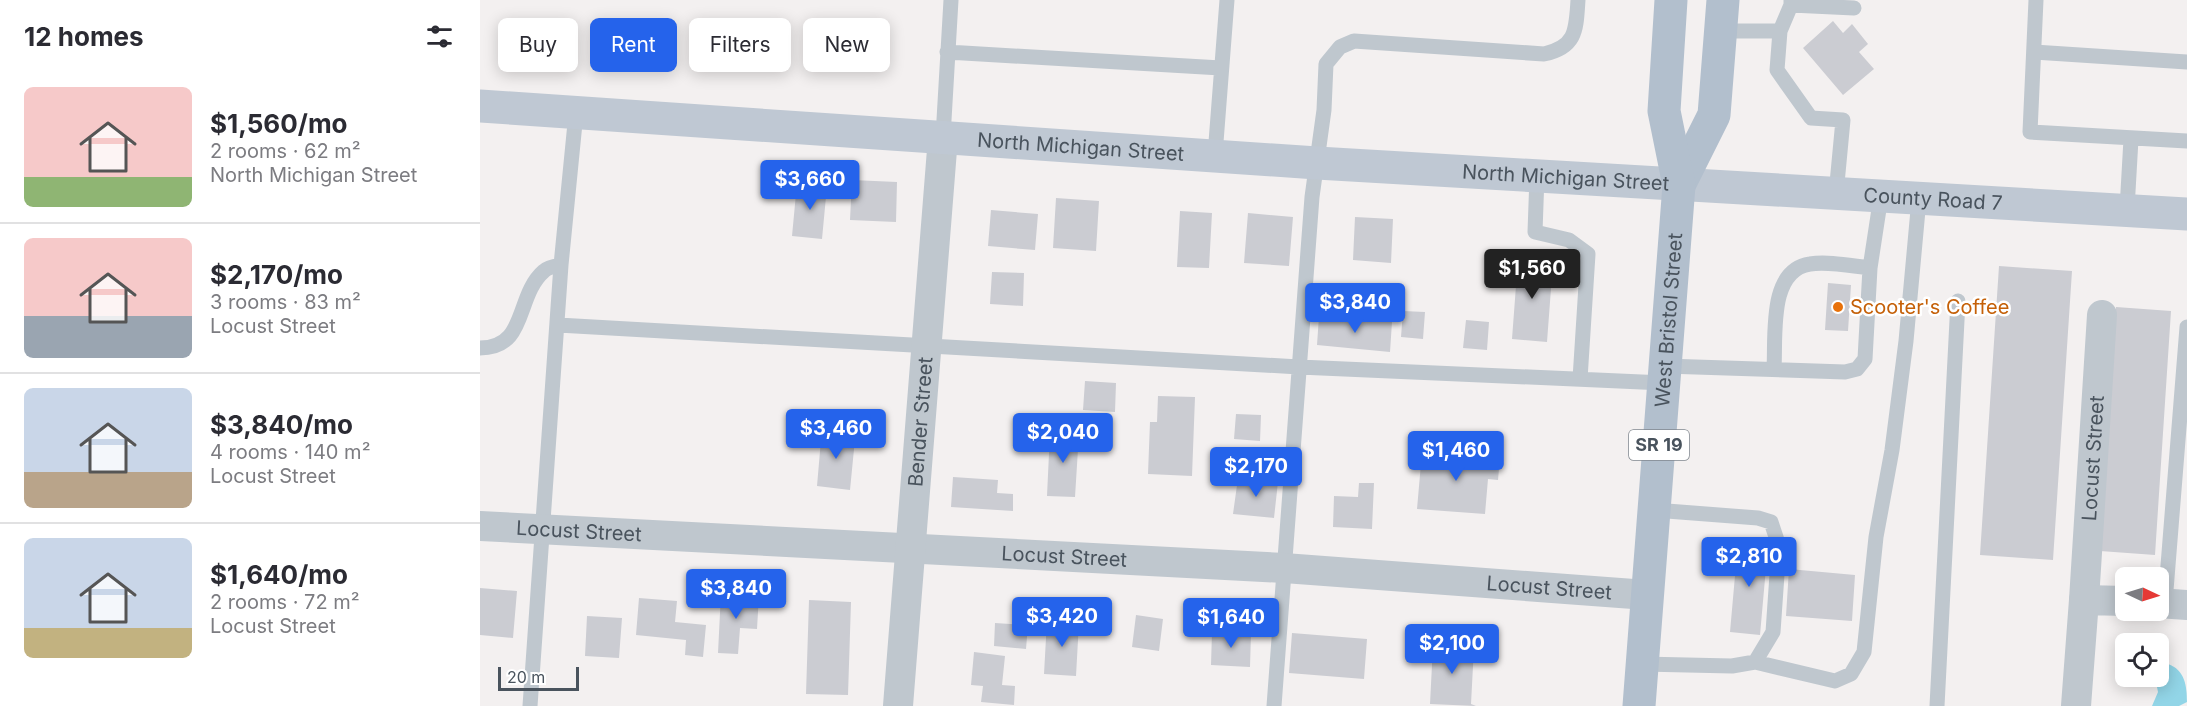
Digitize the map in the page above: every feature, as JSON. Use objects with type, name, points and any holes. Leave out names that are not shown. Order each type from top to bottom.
[{"type":"main road","name":"West Bristol Street","points":[[1639,706],[1679,185],[1664,111],[1671,0]]},
{"type":"main road","name":"West Bristol Street","points":[[1679,185],[1714,115],[1722,15]]},
{"type":"street","name":"North Michigan Street","points":[[480,106],[1317,163],[1679,185]]},
{"type":"street","name":"Bender Street","points":[[898,706],[943,136]]},
{"type":"street","name":"County Road 7","points":[[1679,185],[2187,214]]},
{"type":"street","name":"Locust Street","points":[[2076,706],[2102,315]]},
{"type":"street","name":"Locust Street","points":[[480,526],[1284,568],[1647,595]]},
{"type":"street","points":[[2084,600],[2115,601]]},
{"type":"lane","points":[[943,136],[951,0]]},
{"type":"lane","points":[[1215,155],[1227,0]]},
{"type":"lane","points":[[1274,706],[1299,367],[1326,64],[1340,47],[1354,41],[1544,54],[1558,51],[1569,44],[1577,26],[1578,0]]},
{"type":"lane","points":[[2037,0],[2030,132],[2187,141]]},
{"type":"lane","points":[[1836,194],[1843,120],[1811,118],[1777,70],[1780,31],[1791,2],[1854,8]]},
{"type":"lane","points":[[1722,15],[1780,31]]},
{"type":"lane","points":[[947,52],[1221,68]]},
{"type":"lane","points":[[2034,52],[2187,62]]},
{"type":"lane","points":[[530,706],[561,265],[576,112]]},
{"type":"lane","points":[[2127,209],[2131,139]]},
{"type":"lane","points":[[1538,176],[1535,232],[1569,240],[1588,254],[1580,379]]},
{"type":"lane","points":[[558,325],[1299,367],[1580,379],[1774,369],[1845,372],[1857,369],[1865,359],[1870,268],[1881,196]]},
{"type":"lane","points":[[1642,664],[1732,666],[1755,662],[1835,681],[1851,674],[1864,652],[1876,537],[1892,450],[1906,341],[1919,199]]},
{"type":"lane","points":[[1774,369],[1779,290],[1786,277],[1796,268],[1811,263],[1870,268]]},
{"type":"lane","points":[[480,348],[495,348],[510,339],[534,283],[545,270],[561,265]]},
{"type":"lane","points":[[1937,706],[1958,301]]},
{"type":"lane","points":[[2170,604],[2187,327]]},
{"type":"lane","points":[[1654,510],[1758,518],[1771,522],[1779,546],[1773,632],[1755,662]]},
{"type":"water","points":[[2169,664],[2178,670],[2184,679],[2187,702],[2179,706],[2152,706],[2158,692],[2157,687],[2169,687]]},
{"type":"building","points":[[1833,21],[1843,33],[1852,24],[1868,44],[1859,52],[1874,69],[1843,95],[1803,48]]},
{"type":"building","points":[[852,180],[897,182],[896,222],[850,220]]},
{"type":"building","points":[[797,183],[827,186],[822,239],[792,236]]},
{"type":"building","points":[[1056,198],[1099,201],[1096,251],[1053,248]]},
{"type":"building","points":[[991,210],[1038,214],[1035,250],[988,246]]},
{"type":"building","points":[[1180,211],[1212,213],[1209,268],[1177,267]]},
{"type":"building","points":[[1248,213],[1293,217],[1289,266],[1244,263]]},
{"type":"building","points":[[1355,217],[1393,219],[1391,263],[1353,260]]},
{"type":"building","points":[[1518,259],[1553,262],[1547,342],[1512,339]]},
{"type":"building","points":[[1999,266],[2072,271],[2053,560],[1980,555]]},
{"type":"building","points":[[992,272],[1024,273],[1023,306],[990,304]]},
{"type":"building","name":"Scooter's Coffee","points":[[1828,283],[1851,285],[1848,331],[1825,330]]},
{"type":"building","points":[[2116,307],[2171,311],[2155,555],[2100,551]]},
{"type":"building","points":[[1403,311],[1425,312],[1423,339],[1401,337]]},
{"type":"building","points":[[1319,316],[1392,322],[1390,352],[1317,345]]},
{"type":"building","points":[[1466,320],[1489,322],[1487,350],[1463,348]]},
{"type":"building","points":[[1085,381],[1116,383],[1115,412],[1083,410]]},
{"type":"building","points":[[1158,396],[1195,397],[1192,476],[1148,474],[1150,422],[1157,422]]},
{"type":"building","points":[[1236,414],[1261,415],[1260,441],[1234,439]]},
{"type":"building","points":[[822,428],[844,431],[843,438],[855,439],[850,490],[817,486]]},
{"type":"building","points":[[1050,432],[1079,433],[1075,497],[1047,496]]},
{"type":"building","points":[[1422,452],[1500,458],[1498,480],[1488,479],[1485,514],[1417,509]]},
{"type":"building","points":[[953,477],[998,480],[997,493],[1013,494],[1013,511],[951,507]]},
{"type":"building","points":[[1238,478],[1278,482],[1274,518],[1233,514]]},
{"type":"building","points":[[1359,483],[1374,483],[1372,529],[1333,527],[1334,496],[1358,497]]},
{"type":"building","points":[[1738,542],[1768,545],[1760,635],[1730,632]]},
{"type":"building","points":[[1789,569],[1855,575],[1852,621],[1786,616]]},
{"type":"building","points":[[480,588],[517,591],[513,638],[480,635]]},
{"type":"building","points":[[721,593],[759,595],[757,629],[740,628],[738,654],[718,653]]},
{"type":"building","points":[[639,598],[677,601],[675,622],[706,625],[703,657],[685,655],[686,640],[636,635]]},
{"type":"building","points":[[809,600],[851,602],[848,695],[806,694]]},
{"type":"building","points":[[1136,615],[1163,619],[1159,651],[1132,647]]},
{"type":"building","points":[[587,616],[622,618],[619,658],[585,656]]},
{"type":"building","points":[[1047,620],[1079,622],[1076,676],[1044,674]]},
{"type":"building","points":[[995,623],[1028,625],[1026,649],[994,646]]},
{"type":"building","points":[[1212,632],[1251,633],[1250,667],[1211,665]]},
{"type":"building","points":[[1292,633],[1367,639],[1364,679],[1289,673]]},
{"type":"building","points":[[1433,645],[1474,647],[1471,704],[1476,706],[1430,704]]},
{"type":"building","points":[[974,652],[1005,656],[1002,685],[1015,686],[1014,705],[981,702],[983,686],[971,685]]},
{"type":"place","name":"Scooter's Coffee","points":[[1838,307]]}]
